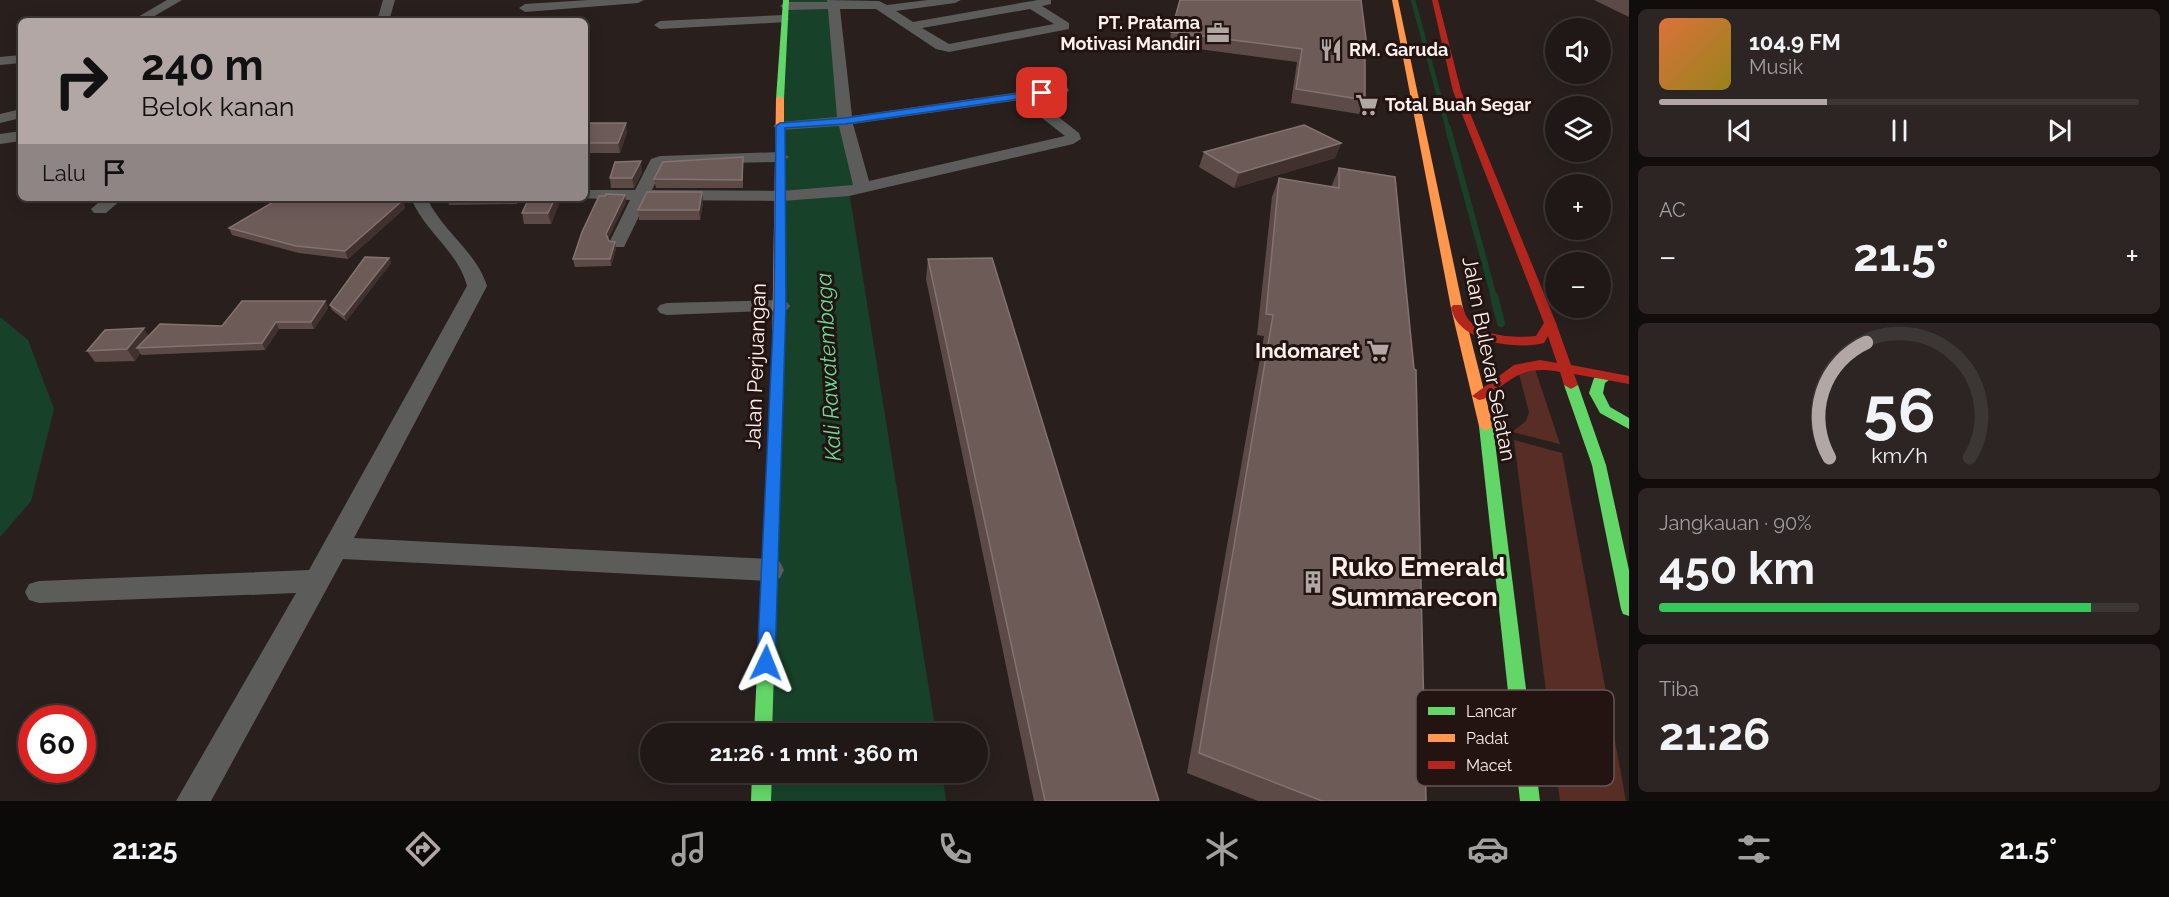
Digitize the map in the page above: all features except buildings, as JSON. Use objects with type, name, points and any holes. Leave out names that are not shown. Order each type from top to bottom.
[{"type":"main road","name":"Jalan Bulevar Selatan","points":[[1395,0],[1457,308],[1488,436],[1517,690]]},
{"type":"main road","points":[[1435,0],[1457,92],[1550,323],[1599,465],[1629,609]]},
{"type":"main road","name":"Jalan Perjuangan","points":[[763,723],[780,306],[790,196],[781,157],[780,126],[788,8]]},
{"type":"main road","points":[[1457,308],[1462,320],[1480,331],[1524,342],[1540,340],[1550,323]]},
{"type":"main road","points":[[1479,396],[1519,368],[1540,364],[1629,380]]},
{"type":"main road","points":[[1607,376],[1599,381],[1596,393],[1605,410],[1629,425]]},
{"type":"main road","points":[[1582,417],[1629,425]]},
{"type":"main road","points":[[761,801],[762,783]]},
{"type":"main road","name":"Jalan Bulevar Selatan","points":[[1528,786],[1530,801]]},
{"type":"street","points":[[143,18],[177,0]]},
{"type":"street","points":[[384,18],[389,0]]},
{"type":"street","points":[[525,8],[638,0]]},
{"type":"street","points":[[886,9],[955,0]]},
{"type":"street","points":[[978,0],[995,11]]},
{"type":"street","points":[[910,26],[1055,0]]},
{"type":"street","points":[[831,4],[841,65],[839,122],[855,190]]},
{"type":"street","points":[[660,25],[788,8],[831,4],[876,4],[941,46],[949,48],[1065,26],[1032,5]]},
{"type":"street","points":[[0,61],[18,59]]},
{"type":"street","points":[[780,126],[839,122],[1062,90]]},
{"type":"street","points":[[588,195],[790,196],[855,190],[1073,139],[1074,136],[1022,96]]},
{"type":"street","points":[[0,119],[18,114]]},
{"type":"street","points":[[0,139],[18,136]]},
{"type":"street","points":[[618,243],[643,194],[654,166],[661,160],[781,157]]},
{"type":"street","points":[[100,208],[110,201]]},
{"type":"street","points":[[193,801],[336,548],[477,286],[473,272],[431,221],[421,201]]},
{"type":"street","points":[[667,309],[780,306]]},
{"type":"street","points":[[336,548],[770,570]]},
{"type":"street","points":[[39,592],[317,581]]},
{"type":"shaded area","points":[[1535,369],[1560,444],[1512,432],[1526,421],[1529,412],[1519,374]]},
{"type":"shaded area","points":[[1514,440],[1562,453],[1606,690],[1546,690]]},
{"type":"shaded area","points":[[1614,736],[1626,801],[1560,801],[1558,786],[1614,786]]},
{"type":"water","name":"Kali Rawatembaga","points":[[786,0],[833,0],[862,188],[849,191],[934,723],[763,723]]},
{"type":"water","points":[[0,317],[28,340],[54,409],[31,501],[0,537]]},
{"type":"water","points":[[762,783],[943,783],[946,801],[761,801]]},
{"type":"waterway","points":[[1413,0],[1448,129]]},
{"type":"waterway","points":[[1448,128],[1494,297]]},
{"type":"waterway","points":[[1494,296],[1501,323]]},
{"type":"traffic: fast","points":[[780,99],[786,0]]},
{"type":"traffic: fast","points":[[763,723],[778,351]]},
{"type":"traffic: fast","points":[[1607,376],[1599,381],[1596,393],[1605,410],[1629,424]]},
{"type":"traffic: fast","points":[[1571,385],[1599,465],[1629,609]]},
{"type":"traffic: fast","points":[[1486,426],[1517,690]]},
{"type":"traffic: fast","points":[[761,801],[762,783]]},
{"type":"traffic: fast","points":[[1528,786],[1530,801]]},
{"type":"traffic: slow","points":[[1395,0],[1457,308],[1486,426]]},
{"type":"traffic: slow","points":[[778,351],[780,99]]},
{"type":"traffic: jam","points":[[1435,0],[1457,91],[1550,323],[1571,385]]},
{"type":"traffic: jam","points":[[1457,308],[1463,321],[1470,327],[1499,338],[1521,341],[1540,340],[1550,323]]},
{"type":"traffic: jam","points":[[1479,396],[1519,368],[1540,364],[1629,380]]},
{"type":"place","name":"PT. Pratama Motivasi Mandiri","points":[[1218,33]]},
{"type":"place","name":"RM. Garuda","points":[[1331,50]]},
{"type":"place","name":"Total Buah Segar","points":[[1367,105]]},
{"type":"place","name":"Indomaret","points":[[1378,351]]},
{"type":"place","name":"Ruko Emerald Summarecon","points":[[1313,582]]},
{"type":"route","points":[[766,663],[780,306],[782,196],[780,126],[845,121],[1042,93]]}]
